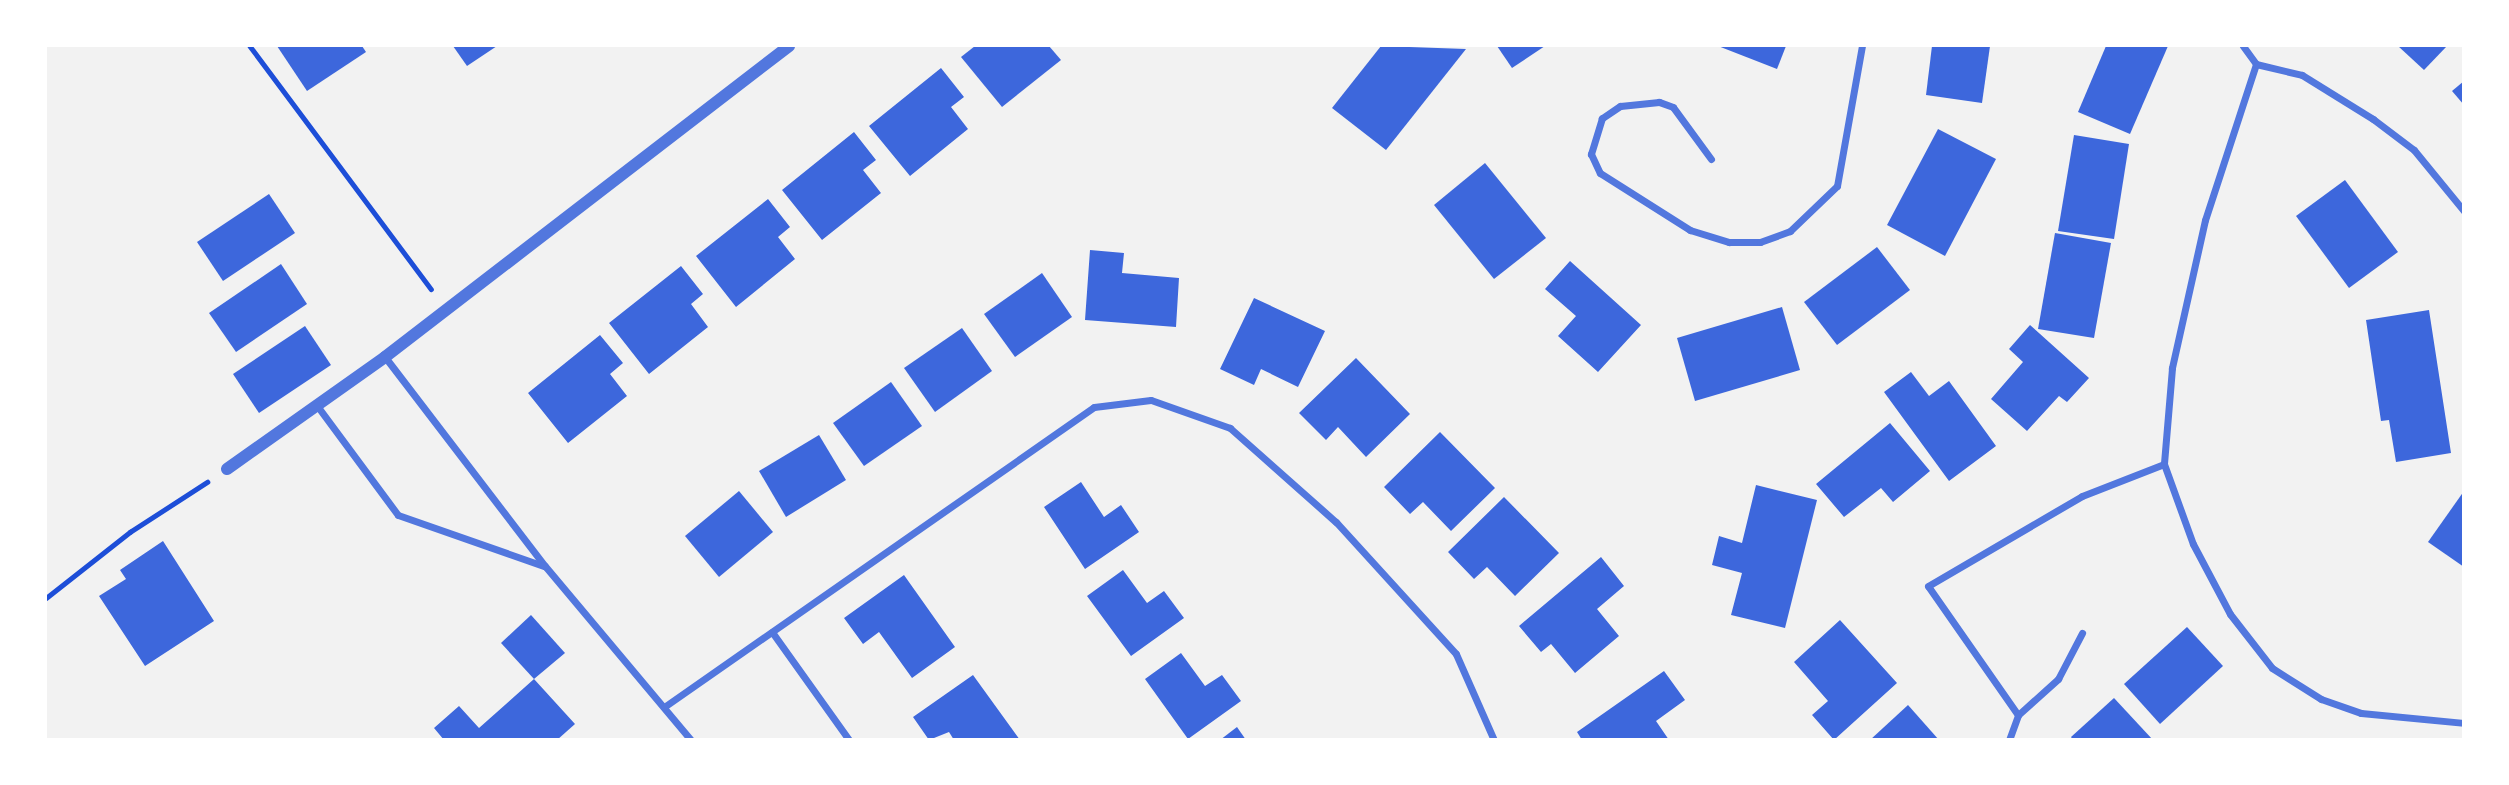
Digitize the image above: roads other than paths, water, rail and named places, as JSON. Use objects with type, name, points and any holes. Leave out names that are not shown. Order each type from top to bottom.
[{"type":"street","points":[[227,469],[385,357],[789,46]]},
{"type":"street","points":[[1711,159],[1673,107],[1658,102],[1620,106],[1602,118],[1591,154],[1600,173],[1690,230],[1729,242],[1760,242],[1790,231],[1837,186],[1862,46]]},
{"type":"street","points":[[2244,46],[2256,64],[2302,75],[2373,119],[2414,150],[2463,211]]},
{"type":"street","points":[[2256,64],[2205,220],[2172,368],[2164,464],[2199,556],[2230,614],[2272,668],[2321,699],[2361,713],[2463,723]]},
{"type":"street","points":[[385,357],[545,566],[689,738]]},
{"type":"street","points":[[664,707],[1094,407],[1151,400],[1230,428],[1336,522],[1456,654],[1494,740]]},
{"type":"street","points":[[317,407],[398,515],[545,566]]},
{"type":"street","points":[[2018,716],[1928,586],[2082,496],[2164,464]]},
{"type":"street","points":[[772,632],[849,740]]},
{"type":"street","points":[[2009,740],[2018,716],[2058,679],[2082,633]]}]
